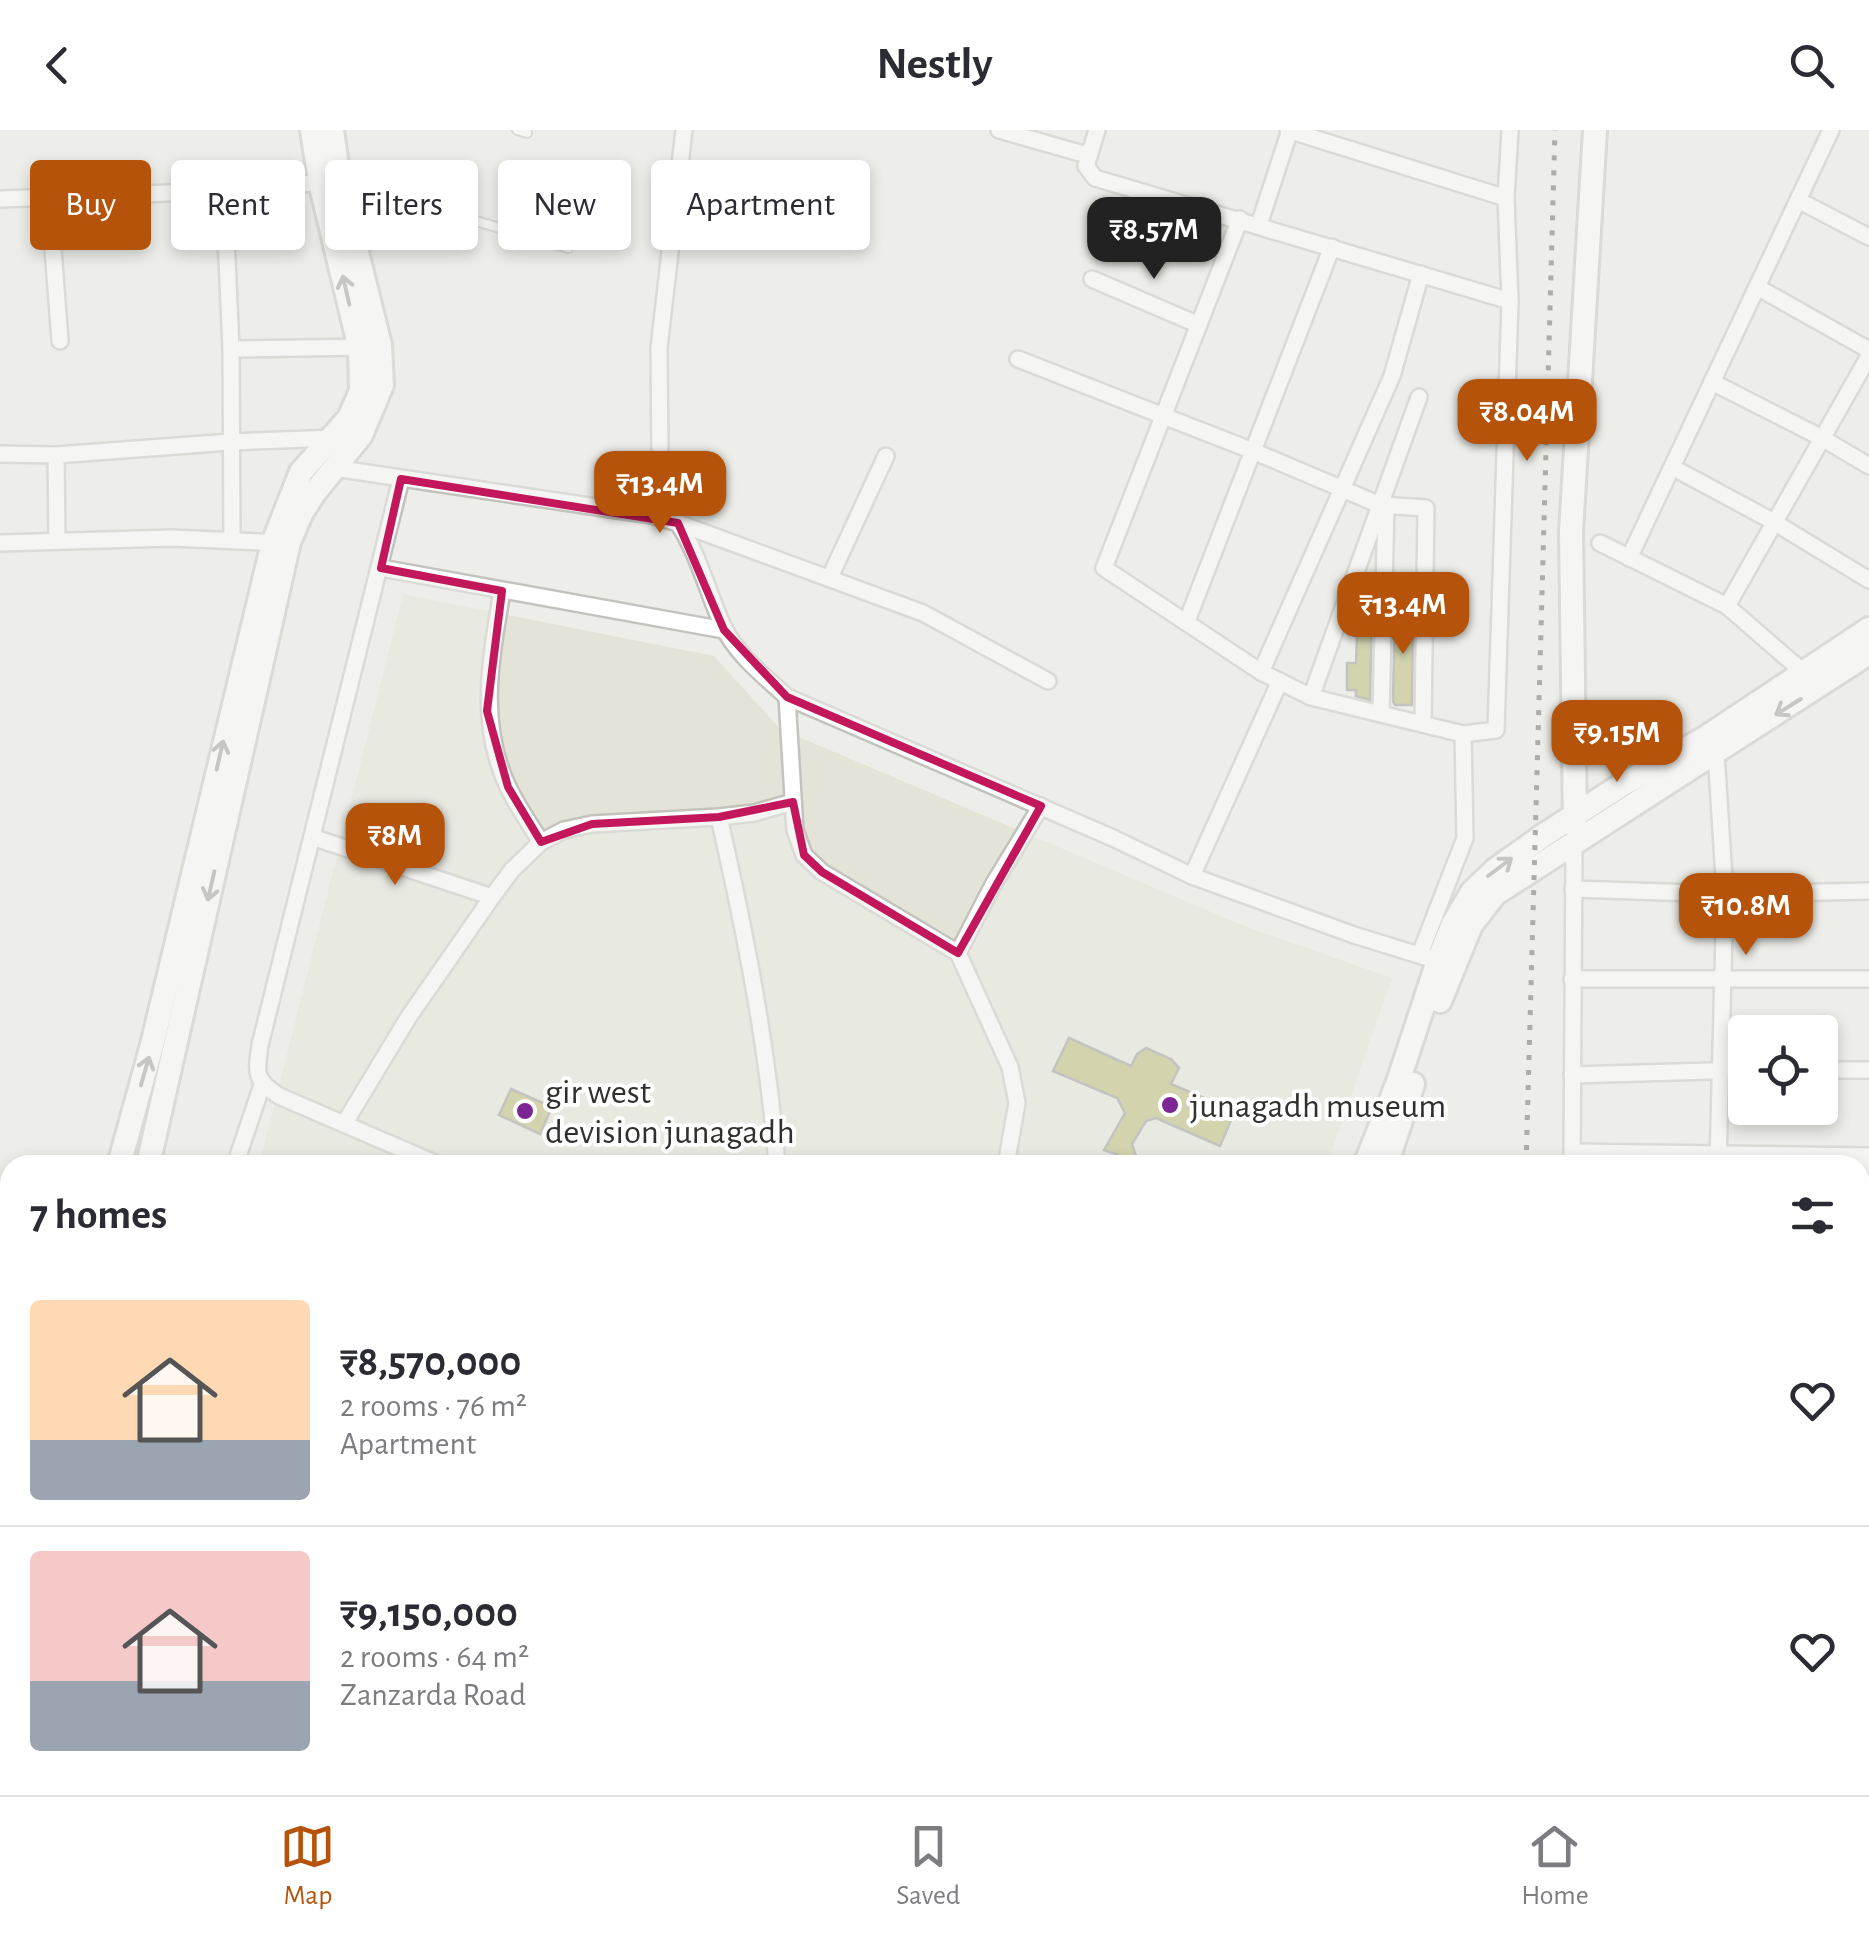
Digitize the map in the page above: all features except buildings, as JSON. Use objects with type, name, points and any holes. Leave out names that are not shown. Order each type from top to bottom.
[{"type":"street","points":[[312,130],[325,167]]},
{"type":"street","points":[[331,160],[332,130]]},
{"type":"street","points":[[684,130],[659,348],[660,461],[678,522],[691,541],[724,630],[755,668],[787,697],[1192,876],[1429,958]]},
{"type":"street","points":[[999,130],[1088,155]]},
{"type":"street","points":[[1097,130],[1086,166],[1095,178],[1510,300]]},
{"type":"street","points":[[1259,225],[1289,130],[1506,198]]},
{"type":"street","points":[[1240,219],[1104,568],[1260,672],[1311,698],[1463,734],[1496,730],[1510,300],[1506,198],[1510,130]]},
{"type":"street","points":[[1572,1155],[1572,532],[1595,130]]},
{"type":"street","points":[[1630,558],[1831,130]]},
{"type":"street","points":[[0,199],[30,197]]},
{"type":"street","points":[[1798,200],[1869,237]]},
{"type":"street","points":[[1187,622],[1332,247]]},
{"type":"street","points":[[53,250],[60,341]]},
{"type":"street","points":[[227,250],[232,539]]},
{"type":"street","points":[[150,1155],[281,543],[361,435],[382,385],[347,250]]},
{"type":"street","points":[[1260,672],[1392,376],[1421,274]]},
{"type":"street","points":[[1092,279],[1199,326]]},
{"type":"street","points":[[1727,606],[1869,353],[1758,287]]},
{"type":"street","points":[[231,349],[370,347]]},
{"type":"street","points":[[121,1155],[301,472],[349,418],[361,391],[370,347]]},
{"type":"street","points":[[1018,359],[1253,450],[1383,506],[1426,508],[1423,723]]},
{"type":"street","points":[[1712,382],[1869,466]]},
{"type":"street","points":[[1311,698],[1419,397]]},
{"type":"street","points":[[0,454],[56,455],[361,435]]},
{"type":"street","points":[[56,455],[57,541]]},
{"type":"street","points":[[830,577],[886,456]]},
{"type":"street","points":[[334,468],[678,522],[924,613],[1048,681]]},
{"type":"street","points":[[1672,468],[1774,522],[1869,580]]},
{"type":"street","points":[[402,479],[256,1072],[262,1085],[279,1096],[415,1155]]},
{"type":"street","points":[[1381,714],[1383,506]]},
{"type":"street","points":[[0,543],[232,539],[281,543]]},
{"type":"street","points":[[1600,542],[1727,606],[1803,672]]},
{"type":"street","points":[[381,568],[724,630]]},
{"type":"street","points":[[502,591],[488,677],[488,711],[495,750],[508,787],[541,842]]},
{"type":"street","points":[[1429,958],[1472,892],[1495,870],[1869,629]]},
{"type":"street","points":[[1389,1155],[1446,984],[1471,925],[1486,902],[1869,654]]},
{"type":"street","points":[[1192,876],[1280,682]]},
{"type":"street","points":[[787,697],[795,830],[804,855],[822,872],[958,953],[1010,1067],[1017,1104],[1008,1155]]},
{"type":"street","points":[[1369,1155],[1398,1082],[1465,838],[1463,734]]},
{"type":"street","points":[[1716,752],[1725,894],[1718,1155]]},
{"type":"street","points":[[344,1124],[408,1018],[492,897],[512,870],[541,842],[564,830],[592,824],[720,817],[793,802]]},
{"type":"street","points":[[958,953],[1041,806]]},
{"type":"street","points":[[720,817],[768,1066],[777,1155]]},
{"type":"street","points":[[312,837],[492,897]]},
{"type":"street","points":[[1573,889],[1725,894],[1869,891]]},
{"type":"street","points":[[1572,979],[1869,979]]},
{"type":"street","points":[[1572,1075],[1728,1070]]},
{"type":"street","points":[[1838,1070],[1869,1070]]},
{"type":"street","points":[[238,1155],[262,1085]]},
{"type":"lane","points":[[517,130],[528,133]]},
{"type":"highlighted area","points":[[401,479],[678,523],[724,630],[787,697],[1041,806],[958,953],[822,872],[804,855],[793,802],[719,817],[592,824],[541,842],[508,787],[487,711],[502,591],[381,568]]},
{"type":"shaded area","points":[[403,594],[714,656],[780,729],[1247,927],[1392,978],[1330,1155],[262,1155]]},
{"type":"railway","points":[[1526,1155],[1555,130]]},
{"type":"place","name":"junagadh museum","points":[[1170,1105]]},
{"type":"place","name":"gir west devision junagadh","points":[[525,1111]]}]
